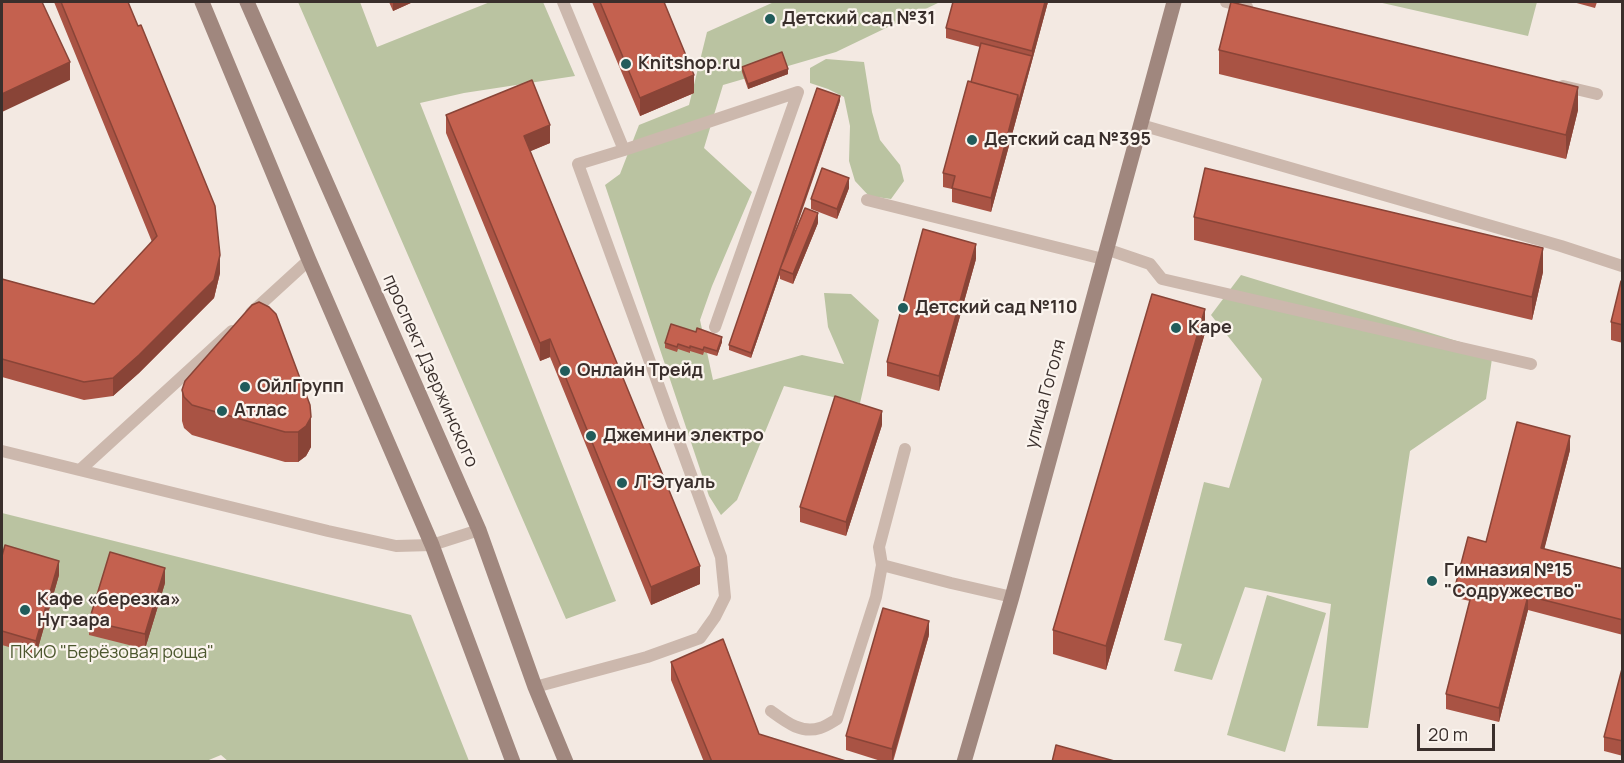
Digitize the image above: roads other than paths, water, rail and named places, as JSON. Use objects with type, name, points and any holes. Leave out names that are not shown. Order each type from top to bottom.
[{"type":"main road","points":[[202,2],[309,260],[432,545],[513,762]]},
{"type":"main road","name":"проспект Дзержинского","points":[[248,2],[479,530],[535,687],[566,762]]},
{"type":"main road","name":"улица Гоголя","points":[[964,762],[1012,597],[1174,2]]},
{"type":"lane","points":[[563,2],[624,150]]},
{"type":"lane","points":[[1226,2],[1261,10]]},
{"type":"lane","points":[[1551,82],[1597,94]]},
{"type":"lane","points":[[535,687],[647,657],[700,638],[715,617],[724,597],[721,557],[578,164],[798,92],[715,327]]},
{"type":"lane","points":[[1141,124],[1623,266]]},
{"type":"lane","points":[[867,200],[1150,264],[1162,279],[1531,364]]},
{"type":"lane","points":[[80,470],[309,260]]},
{"type":"lane","points":[[771,711],[788,723],[804,729],[819,728],[837,719],[876,597],[882,565],[879,547],[905,449]]},
{"type":"lane","points":[[2,451],[396,546],[432,545],[479,530]]},
{"type":"lane","points":[[882,565],[1012,597]]},
{"type":"place","name":"Детский сад №31","points":[[770,19]]},
{"type":"place","name":"Knitshop.ru","points":[[626,64]]},
{"type":"place","name":"Детский сад №395","points":[[972,140]]},
{"type":"place","name":"Детский сад №110","points":[[903,308]]},
{"type":"place","name":"Каре","points":[[1176,328]]},
{"type":"place","name":"Онлайн Трейд","points":[[565,371]]},
{"type":"place","name":"ОйлГрупп","points":[[245,387]]},
{"type":"place","name":"Атлас","points":[[222,411]]},
{"type":"place","name":"Джемини электро","points":[[591,436]]},
{"type":"place","name":"Л'Этуаль","points":[[622,483]]},
{"type":"place","name":"Гимназия №15 \"Содружество\"","points":[[1432,581]]},
{"type":"place","name":"Кафе «березка» Нугзара","points":[[25,610]]},
{"type":"park label","name":"ПКиО \"Берёзовая роща\"","points":[[112,653]]}]
